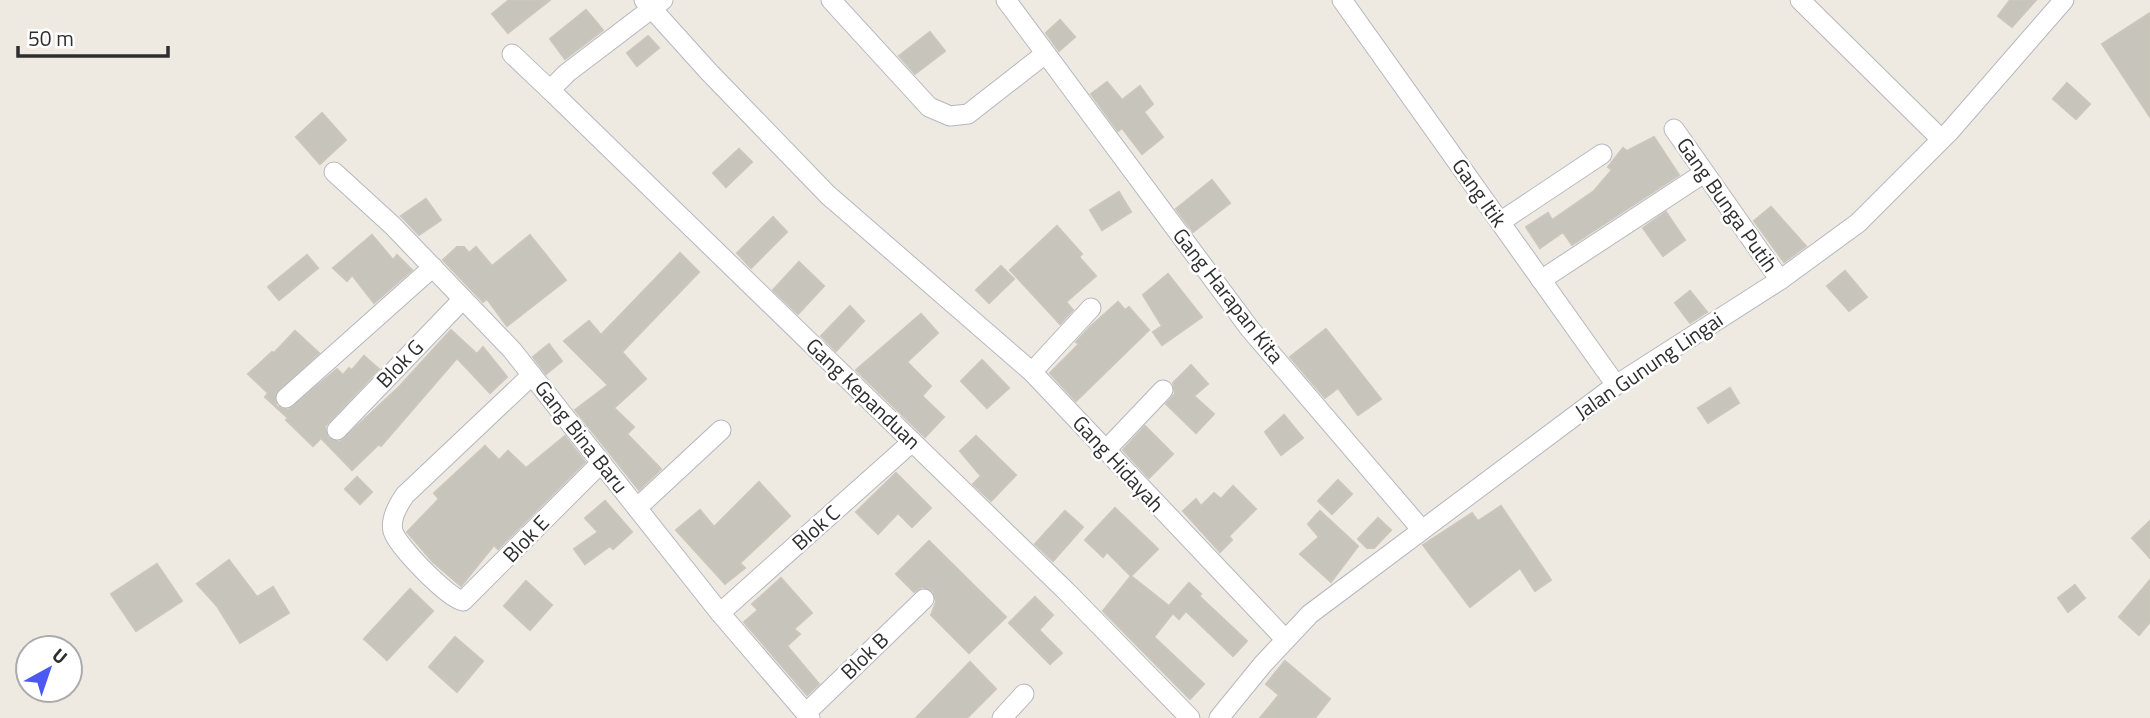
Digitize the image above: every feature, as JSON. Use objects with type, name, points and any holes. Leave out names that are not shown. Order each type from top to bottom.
[{"type":"street","points":[[831,0],[929,107],[950,116],[968,114],[1045,54]]},
{"type":"street","name":"Gang Harapan Kita","points":[[1006,0],[1250,329],[1422,530]]},
{"type":"street","name":"Gang Itik","points":[[1342,0],[1616,385]]},
{"type":"street","points":[[1800,0],[1941,139]]},
{"type":"street","name":"Jalan Gunung Lingai","points":[[1219,718],[1285,639],[1310,614],[1616,385],[1780,280],[1858,223],[1941,139],[2064,0]]},
{"type":"street","points":[[550,90],[654,2]]},
{"type":"street","name":"Gang Hidayah","points":[[654,2],[709,72],[828,195],[1032,372],[1285,639]]},
{"type":"street","name":"Gang Kepanduan","points":[[512,54],[1066,591],[1190,718]]},
{"type":"street","name":"Gang Bunga Putih","points":[[1674,129],[1780,280]]},
{"type":"street","points":[[1500,222],[1602,154]]},
{"type":"street","name":"Gang Bina Baru","points":[[334,172],[433,267],[533,375],[720,613],[808,715]]},
{"type":"street","points":[[1541,280],[1704,173]]},
{"type":"street","points":[[286,398],[433,267]]},
{"type":"street","name":"Blok G","points":[[337,430],[463,299]]},
{"type":"street","points":[[1032,372],[1091,308]]},
{"type":"street","name":"Blok E","points":[[533,375],[405,495],[398,506],[393,532],[401,544],[447,593],[463,601],[471,596],[601,463]]},
{"type":"street","points":[[1105,451],[1163,390]]},
{"type":"street","points":[[637,508],[721,430]]},
{"type":"street","name":"Blok C","points":[[720,613],[912,442]]},
{"type":"street","name":"Blok B","points":[[808,715],[923,599]]},
{"type":"street","points":[[1002,718],[1024,694]]},
{"type":"building","points":[[509,0],[550,0],[508,33],[492,14]]},
{"type":"building","points":[[2010,0],[2036,0],[2012,27],[1998,16]]},
{"type":"building","points":[[586,10],[603,30],[565,59],[550,39]]},
{"type":"building","points":[[2150,13],[2150,117],[2102,44]]},
{"type":"building","points":[[1060,20],[1075,37],[1059,51],[1046,33]]},
{"type":"building","points":[[930,32],[945,51],[915,74],[899,56]]},
{"type":"building","points":[[648,36],[659,48],[637,66],[627,53]]},
{"type":"building","points":[[1107,82],[1122,100],[1140,86],[1153,104],[1144,112],[1163,137],[1142,154],[1122,128],[1118,131],[1091,94]]},
{"type":"building","points":[[2067,83],[2090,104],[2076,119],[2053,99]]},
{"type":"building","points":[[322,113],[346,140],[320,164],[296,137]]},
{"type":"building","points":[[1654,137],[1679,175],[1572,245],[1563,232],[1540,248],[1526,227],[1548,213],[1552,220],[1594,191],[1612,170],[1608,167],[1623,148],[1627,151]]},
{"type":"building","points":[[739,149],[752,162],[726,187],[713,173]]},
{"type":"building","points":[[1212,180],[1230,203],[1193,232],[1176,209]]},
{"type":"building","points":[[1119,192],[1131,212],[1102,230],[1090,210]]},
{"type":"building","points":[[426,199],[441,220],[419,235],[401,216]]},
{"type":"building","points":[[1771,207],[1806,246],[1784,262],[1754,221]]},
{"type":"building","points":[[1666,212],[1685,240],[1663,256],[1643,228]]},
{"type":"building","points":[[773,217],[787,232],[751,268],[737,253]]},
{"type":"building","points":[[1057,226],[1082,254],[1079,257],[1096,276],[1066,302],[1073,310],[1060,324],[1010,270]]},
{"type":"building","points":[[372,235],[393,260],[397,255],[412,270],[374,303],[352,275],[347,281],[333,268]]},
{"type":"building","points":[[530,235],[566,280],[507,326],[487,299],[483,302],[443,260],[457,247],[464,247],[469,253],[476,247],[492,266]]},
{"type":"building","points":[[680,253],[699,272],[622,352],[646,379],[614,408],[634,427],[627,434],[661,469],[639,490],[575,410],[608,385],[564,341],[589,321],[601,335]]},
{"type":"building","points":[[307,255],[318,268],[279,300],[268,287]]},
{"type":"building","points":[[799,262],[824,286],[798,314],[773,290]]},
{"type":"building","points":[[1001,266],[1014,279],[989,303],[976,290]]},
{"type":"building","points":[[1845,271],[1867,297],[1849,311],[1827,286]]},
{"type":"building","points":[[1168,274],[1202,317],[1162,345],[1153,332],[1162,326],[1143,295]]},
{"type":"building","points":[[1690,291],[1707,312],[1690,323],[1675,303]]},
{"type":"building","points":[[1118,302],[1125,310],[1129,307],[1149,330],[1076,401],[1050,373],[1079,344],[1076,342],[1090,327]]},
{"type":"building","points":[[850,306],[864,321],[836,351],[821,336]]},
{"type":"building","points":[[921,314],[938,333],[907,362],[931,386],[922,396],[944,417],[925,437],[856,370]]},
{"type":"building","points":[[1326,329],[1381,399],[1358,415],[1338,388],[1325,398],[1290,357]]},
{"type":"building","points":[[451,330],[477,354],[483,347],[507,377],[490,393],[457,358],[381,446],[379,444],[352,470],[321,438],[313,446],[265,397],[268,393],[248,374],[295,331],[319,353],[275,394],[276,406],[288,410],[337,369],[343,375],[349,368],[352,370],[364,356],[379,369],[325,426],[328,438],[340,442],[400,386]]},
{"type":"building","points":[[549,344],[562,361],[546,374],[533,357]]},
{"type":"building","points":[[982,360],[1009,388],[987,408],[961,381]]},
{"type":"building","points":[[1191,365],[1208,384],[1194,396],[1214,414],[1196,433],[1166,404],[1175,394],[1173,383]]},
{"type":"building","points":[[1730,388],[1739,403],[1708,423],[1698,408]]},
{"type":"building","points":[[1284,415],[1303,438],[1281,455],[1265,432]]},
{"type":"building","points":[[1145,426],[1173,454],[1149,478],[1123,450]]},
{"type":"building","points":[[565,436],[585,462],[498,549],[494,545],[461,586],[433,562],[407,532],[439,499],[434,493],[485,446],[499,460],[508,451],[526,468]]},
{"type":"building","points":[[976,436],[1016,475],[991,501],[973,484],[981,476],[960,451]]},
{"type":"building","points":[[896,473],[931,508],[912,527],[898,513],[878,534],[856,512]]},
{"type":"building","points":[[357,477],[372,492],[360,504],[345,489]]},
{"type":"building","points":[[1338,480],[1352,494],[1332,514],[1318,501]]},
{"type":"building","points":[[759,482],[790,516],[740,563],[745,568],[725,584],[676,530],[700,510],[714,527]]},
{"type":"building","points":[[1233,486],[1256,509],[1229,536],[1232,540],[1220,552],[1183,511],[1196,499],[1201,506],[1214,493],[1221,499]]},
{"type":"building","points":[[605,501],[632,532],[613,549],[610,546],[585,564],[574,549],[598,532],[585,518]]},
{"type":"building","points":[[1501,506],[1551,580],[1535,591],[1520,568],[1470,607],[1423,545],[1472,513],[1478,521]]},
{"type":"building","points":[[1115,508],[1158,549],[1131,576],[1107,552],[1103,557],[1085,540]]},
{"type":"building","points":[[1065,511],[1083,527],[1053,561],[1035,544]]},
{"type":"building","points":[[1320,511],[1358,546],[1331,582],[1300,554],[1319,537],[1308,524]]},
{"type":"building","points":[[1378,518],[1391,530],[1374,548],[1367,548],[1358,539]]},
{"type":"building","points":[[2150,521],[2150,558],[2132,538]]},
{"type":"building","points":[[929,541],[1006,617],[969,653],[931,615],[936,602],[933,591],[922,587],[914,592],[896,574]]},
{"type":"building","points":[[229,560],[257,597],[273,587],[289,613],[240,643],[217,606],[197,584]]},
{"type":"building","points":[[157,564],[182,601],[136,631],[111,594]]},
{"type":"building","points":[[1131,576],[1169,606],[1189,583],[1201,594],[1199,596],[1247,641],[1233,656],[1186,611],[1179,619],[1173,613],[1154,637],[1204,684],[1190,699],[1103,611]]},
{"type":"building","points":[[781,578],[812,613],[794,629],[800,634],[787,646],[819,684],[807,695],[744,622],[758,610],[752,604]]},
{"type":"building","points":[[2150,580],[2150,622],[2139,635],[2119,617]]},
{"type":"building","points":[[526,581],[552,605],[530,630],[504,606]]},
{"type":"building","points":[[2075,585],[2085,598],[2068,612],[2058,598]]},
{"type":"building","points":[[410,589],[433,611],[387,660],[364,639]]},
{"type":"building","points":[[1035,597],[1053,615],[1039,630],[1062,653],[1050,664],[1009,623]]},
{"type":"building","points":[[455,637],[483,661],[457,692],[429,667]]},
{"type":"building","points":[[1285,661],[1330,699],[1315,718],[1260,718],[1279,695],[1266,684]]},
{"type":"building","points":[[970,662],[996,689],[967,718],[916,718]]}]
